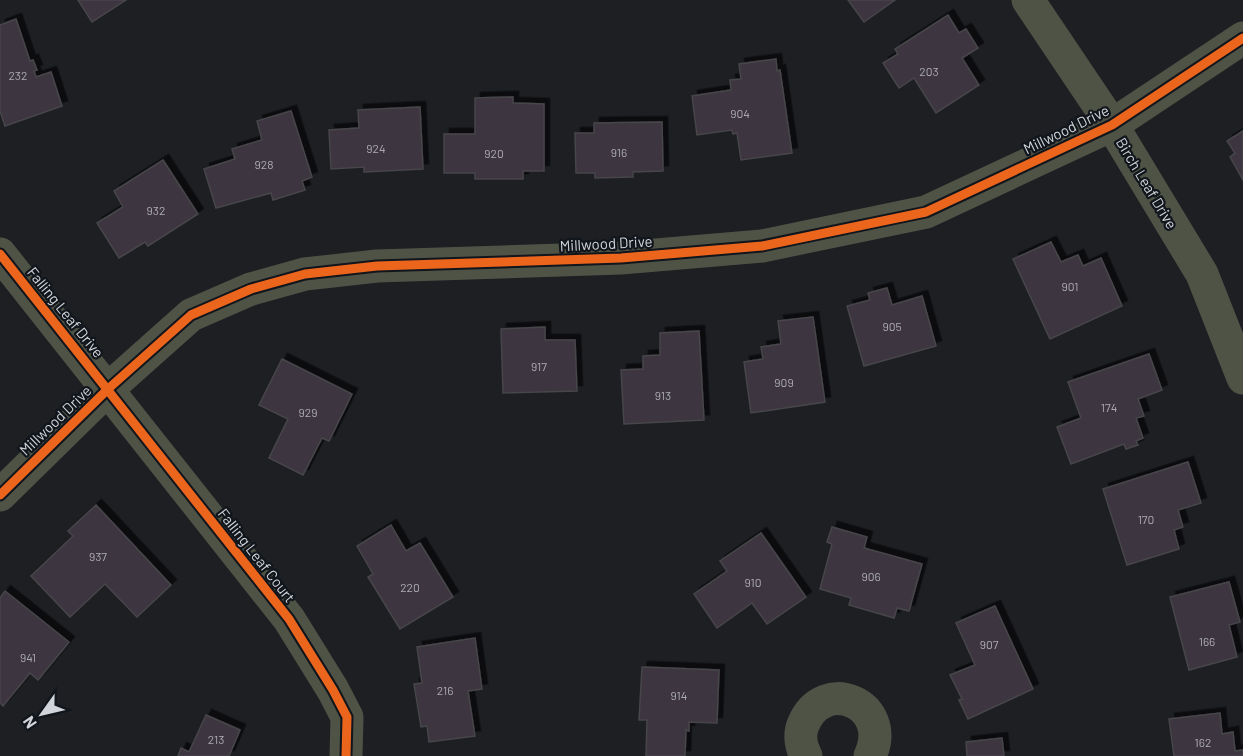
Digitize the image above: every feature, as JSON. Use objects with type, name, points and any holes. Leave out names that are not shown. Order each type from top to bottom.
[{"type":"street","name":"Birch Leaf Drive","points":[[1028,0],[1112,125],[1202,274],[1243,378]]},
{"type":"street","name":"Millwood Drive","points":[[0,495],[108,389],[191,315],[251,289],[305,274],[377,266],[621,258],[762,246],[926,212],[1112,125],[1243,38]]},
{"type":"street","name":"Falling Leaf Drive","points":[[0,254],[108,389]]},
{"type":"street","name":"Falling Leaf Court","points":[[108,389],[289,619],[347,717],[346,756]]},
{"type":"street","points":[[807,756],[801,742],[801,730],[805,718],[812,708],[822,702],[846,699],[867,711],[874,723],[876,735],[870,756]]},
{"type":"building","points":[[78,0],[126,0],[92,22]]},
{"type":"building","points":[[848,0],[895,0],[864,22]]},
{"type":"building","points":[[948,15],[959,33],[966,29],[978,48],[962,58],[979,85],[936,113],[914,78],[899,88],[883,63],[898,54],[895,49]]},
{"type":"building","points":[[16,19],[30,61],[33,60],[37,70],[34,71],[36,77],[51,72],[62,106],[5,126],[0,111],[0,25]]},
{"type":"building","points":[[776,59],[777,71],[780,70],[792,153],[741,160],[737,133],[733,134],[732,130],[697,135],[692,96],[731,90],[730,80],[741,79],[739,64]]},
{"type":"building","points":[[513,97],[513,103],[544,104],[544,171],[523,171],[523,179],[475,179],[475,173],[444,173],[444,134],[475,134],[475,98]]},
{"type":"building","points":[[420,107],[423,169],[364,172],[364,167],[331,169],[329,130],[359,128],[358,110]]},
{"type":"building","points":[[291,111],[312,177],[302,181],[305,190],[273,200],[271,193],[216,208],[204,169],[235,159],[232,149],[262,140],[257,121]]},
{"type":"building","points":[[662,122],[663,171],[633,172],[633,177],[595,178],[595,173],[576,173],[575,133],[594,133],[594,123]]},
{"type":"building","points":[[1243,131],[1243,180],[1230,157],[1235,153],[1227,141]]},
{"type":"building","points":[[163,160],[198,214],[148,246],[145,242],[119,258],[97,223],[123,207],[114,191]]},
{"type":"building","points":[[1051,242],[1061,262],[1078,255],[1083,266],[1101,258],[1122,306],[1050,339],[1013,259]]},
{"type":"building","points":[[887,288],[892,305],[922,296],[936,346],[864,366],[847,306],[870,300],[868,293]]},
{"type":"building","points":[[813,317],[825,402],[751,413],[744,362],[763,359],[761,347],[781,344],[778,321]]},
{"type":"building","points":[[545,327],[545,340],[575,340],[577,391],[503,393],[501,329]]},
{"type":"building","points":[[699,331],[704,420],[624,424],[621,370],[643,369],[643,356],[660,355],[660,333]]},
{"type":"building","points":[[1149,354],[1162,390],[1138,399],[1144,416],[1136,418],[1143,438],[1136,441],[1138,445],[1126,449],[1124,444],[1071,464],[1057,427],[1081,418],[1068,382]]},
{"type":"building","points":[[282,359],[352,394],[329,441],[322,438],[303,475],[269,458],[288,419],[259,405]]},
{"type":"building","points":[[1188,462],[1201,503],[1178,510],[1183,527],[1174,530],[1179,549],[1127,565],[1103,489]]},
{"type":"building","points":[[96,505],[171,585],[137,617],[105,584],[70,617],[31,576],[73,536],[68,531]]},
{"type":"building","points":[[391,525],[406,551],[420,543],[453,597],[400,629],[368,577],[373,574],[357,546]]},
{"type":"building","points":[[832,527],[867,537],[864,548],[922,564],[909,611],[897,608],[894,618],[849,605],[851,598],[820,589],[832,544],[827,542]]},
{"type":"building","points":[[761,533],[806,597],[767,624],[752,603],[717,628],[694,594],[727,571],[720,561]]},
{"type":"building","points":[[1229,582],[1240,622],[1229,625],[1237,657],[1189,670],[1170,597]]},
{"type":"building","points":[[5,591],[69,642],[38,680],[30,673],[3,706],[0,703],[0,598]]},
{"type":"building","points":[[995,606],[1033,689],[968,719],[959,700],[962,699],[950,675],[975,665],[956,623]]},
{"type":"building","points":[[475,638],[482,689],[468,691],[475,736],[429,742],[427,726],[421,727],[414,684],[422,683],[417,647]]},
{"type":"building","points":[[642,667],[719,670],[717,723],[689,722],[689,731],[686,730],[685,756],[646,756],[647,720],[639,720]]},
{"type":"building","points":[[1220,713],[1222,734],[1233,732],[1235,751],[1243,750],[1243,756],[1174,756],[1169,719]]},
{"type":"building","points":[[206,715],[240,730],[229,756],[178,756],[181,748],[189,752]]},
{"type":"building","points":[[1002,738],[1004,756],[967,756],[966,742]]},
{"type":"cycle path","points":[[0,495],[108,389],[191,315],[251,289],[305,274],[377,266],[621,258],[762,246],[926,212],[1112,125],[1243,38]]},
{"type":"cycle path","points":[[0,254],[289,619],[347,717],[346,756]]}]
